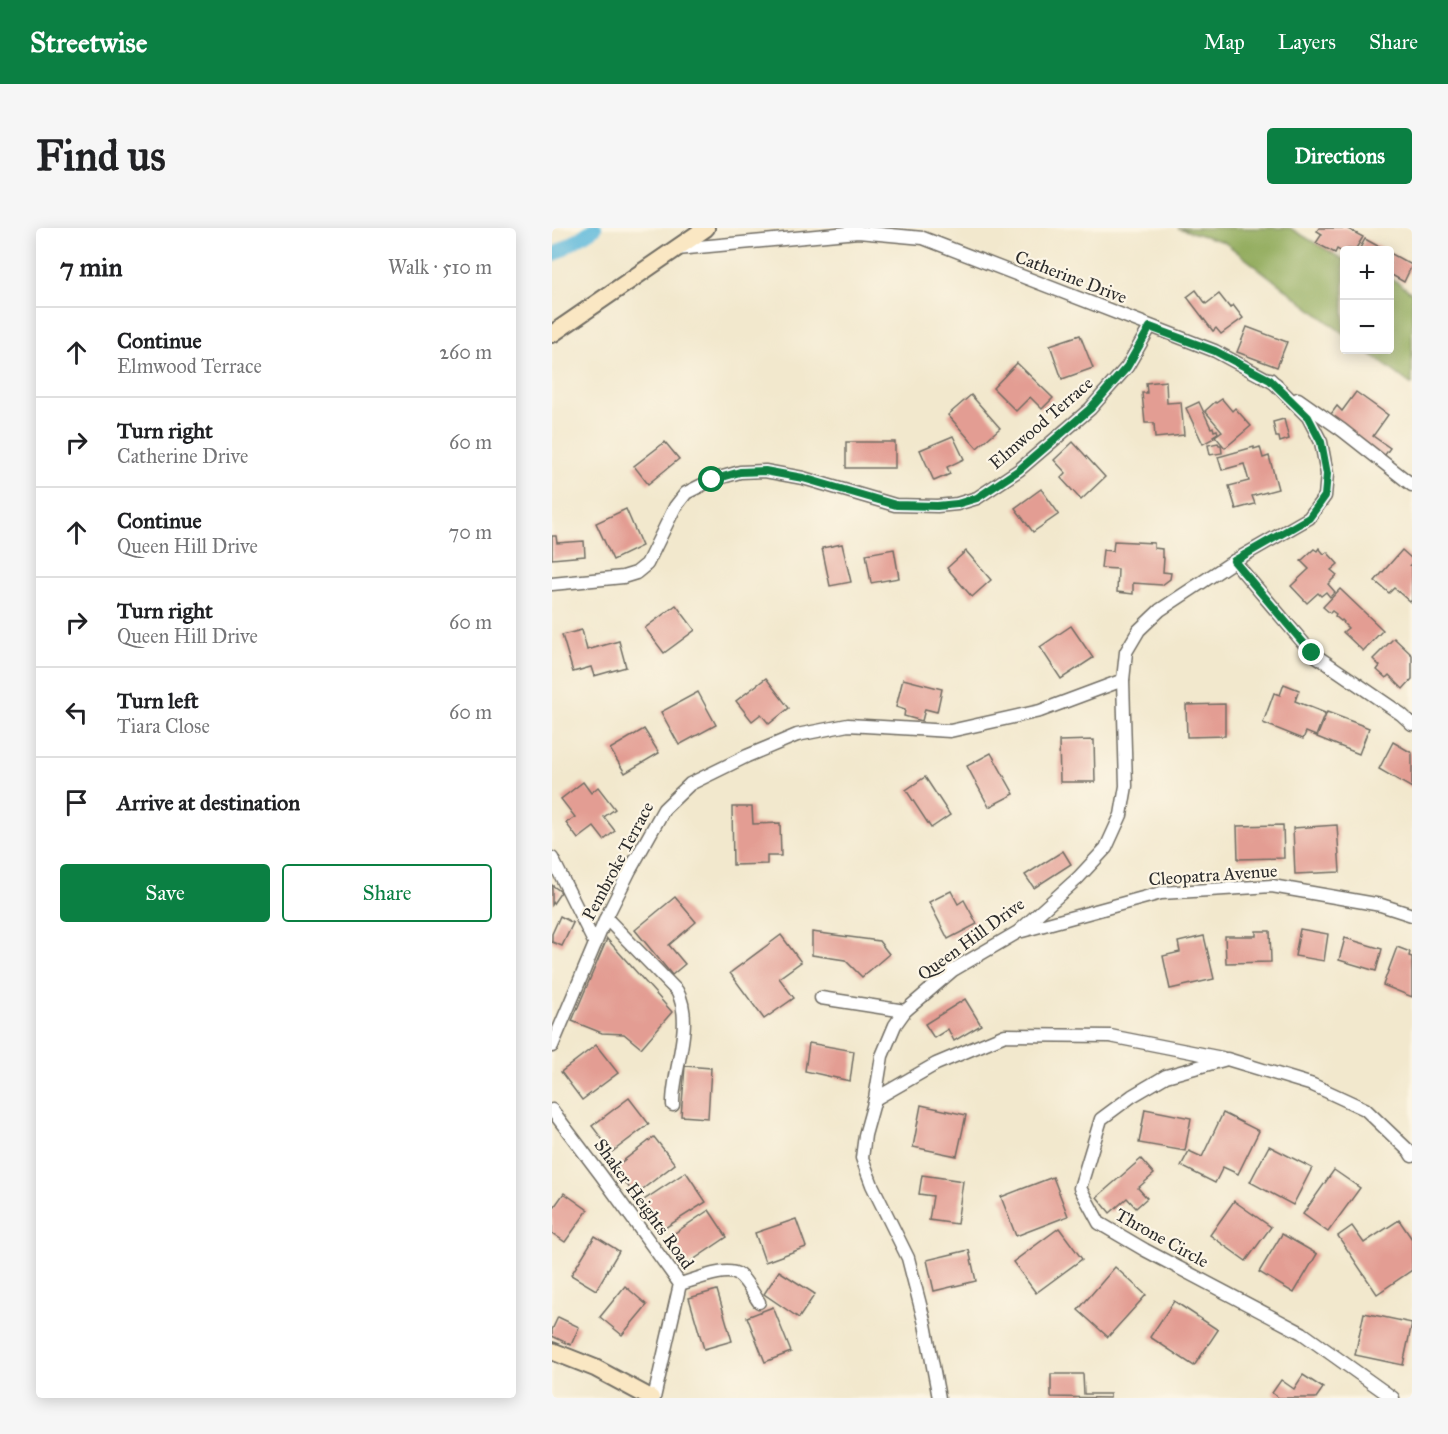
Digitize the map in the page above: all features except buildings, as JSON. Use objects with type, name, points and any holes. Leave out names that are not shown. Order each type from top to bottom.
[{"type":"street","points":[[552,334],[706,228]]},
{"type":"street","name":"Catherine Drive","points":[[677,249],[858,232],[922,238],[1215,351],[1270,380],[1342,430],[1412,485]]},
{"type":"street","name":"Elmwood Terrace","points":[[552,584],[623,577],[636,573],[647,564],[675,507],[686,493],[712,480],[740,472],[765,471],[803,478],[896,505],[937,506],[957,504],[977,498],[1019,470],[1090,409],[1127,367],[1150,327]]},
{"type":"street","name":"Queen Hill Drive","points":[[939,1398],[925,1324],[908,1258],[862,1158],[882,1056],[895,1025],[905,1011],[953,970],[1018,932],[1078,878],[1106,848],[1121,815],[1126,786],[1123,680],[1126,652],[1139,630],[1160,610],[1234,561],[1309,518],[1325,496],[1327,474],[1321,442],[1308,417],[1270,380]]},
{"type":"street","points":[[1234,561],[1312,653],[1412,724]]},
{"type":"street","name":"Pembroke Terrace","points":[[552,1046],[606,918],[630,870],[664,809],[690,784],[797,735],[848,725],[950,731],[1040,711],[1123,680]]},
{"type":"street","points":[[552,858],[595,944]]},
{"type":"street","name":"Cleopatra Avenue","points":[[1018,932],[1161,893],[1272,886],[1381,905],[1412,915]]},
{"type":"street","points":[[606,918],[677,991],[681,998],[684,1016],[673,1106]]},
{"type":"street","points":[[821,998],[905,1011]]},
{"type":"street","points":[[875,1099],[936,1064],[1005,1035],[1110,1036],[1227,1059],[1313,1085],[1365,1109],[1412,1156]]},
{"type":"street","name":"Throne Circle","points":[[1227,1059],[1166,1076],[1132,1096],[1101,1119],[1080,1188],[1098,1223],[1302,1333],[1393,1398]]},
{"type":"street","name":"Shaker Heights Road","points":[[552,1110],[680,1284],[653,1398]]},
{"type":"street","points":[[680,1284],[717,1272],[732,1272],[740,1275],[759,1302]]},
{"type":"street","points":[[552,1351],[594,1368],[653,1398]]},
{"type":"green space","points":[[1178,228],[1290,228],[1340,258],[1340,331],[1224,242]]},
{"type":"green space","points":[[1394,281],[1412,293],[1412,385],[1370,354],[1394,354]]},
{"type":"waterway","points":[[552,256],[595,228]]},
{"type":"route","points":[[712,480],[740,472],[765,471],[803,478],[896,505],[937,506],[957,504],[977,498],[1019,470],[1090,409],[1127,367],[1150,327],[1215,351],[1270,380],[1308,417],[1321,442],[1327,474],[1325,496],[1309,518],[1234,561],[1312,653]]}]
